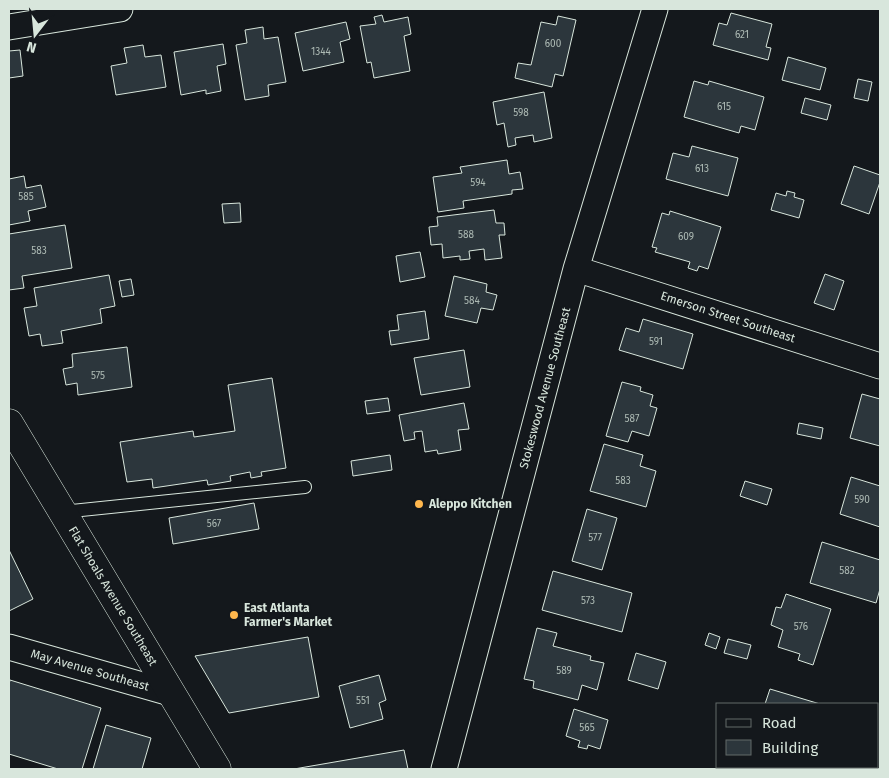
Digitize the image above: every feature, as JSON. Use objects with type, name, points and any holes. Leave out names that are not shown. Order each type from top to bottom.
[{"type":"street","points":[[9,27],[120,9]]},
{"type":"street","name":"Stokeswood Avenue Southeast","points":[[450,768],[576,268],[651,10]]},
{"type":"street","name":"Emerson Street Southeast","points":[[576,268],[880,366]]},
{"type":"street","name":"Flat Shoals Avenue Southeast","points":[[9,422],[217,769]]},
{"type":"street","name":"May Avenue Southeast","points":[[9,647],[170,693]]},
{"type":"lane","points":[[62,512],[305,486]]},
{"type":"building","points":[[731,13],[772,24],[766,47],[771,48],[768,60],[713,45],[719,23],[727,25]]},
{"type":"building","points":[[382,15],[384,22],[408,17],[411,34],[404,36],[410,71],[374,78],[371,62],[367,63],[360,26],[376,24],[374,17]]},
{"type":"building","points":[[558,16],[576,20],[563,76],[555,74],[552,87],[515,78],[518,63],[531,65],[541,22],[556,25]]},
{"type":"building","points":[[346,22],[350,39],[340,42],[344,62],[303,71],[295,33]]},
{"type":"building","points":[[263,27],[264,39],[278,37],[286,82],[268,85],[269,96],[245,100],[236,45],[247,43],[245,30]]},
{"type":"building","points":[[223,44],[226,64],[217,66],[221,91],[206,94],[206,90],[181,95],[174,52]]},
{"type":"building","points":[[143,45],[145,57],[161,55],[166,87],[116,95],[111,66],[127,63],[124,48]]},
{"type":"building","points":[[20,50],[23,76],[9,78],[9,51]]},
{"type":"building","points":[[788,57],[826,68],[820,90],[782,80]]},
{"type":"building","points":[[858,79],[872,82],[868,101],[854,98]]},
{"type":"building","points":[[694,81],[708,85],[709,81],[764,97],[755,130],[741,126],[739,133],[684,117]]},
{"type":"building","points":[[544,92],[552,138],[534,142],[533,135],[515,138],[516,145],[508,147],[504,123],[497,125],[493,102]]},
{"type":"building","points":[[805,98],[831,105],[827,120],[801,113]]},
{"type":"building","points":[[692,146],[738,158],[728,196],[666,179],[673,153],[689,157]]},
{"type":"building","points":[[507,160],[509,174],[520,172],[523,189],[512,190],[512,194],[463,201],[464,208],[438,212],[433,177],[462,173],[460,167]]},
{"type":"building","points":[[854,166],[880,175],[880,182],[869,214],[841,204]]},
{"type":"building","points":[[24,176],[26,188],[41,185],[46,207],[28,211],[30,221],[9,225],[9,179]]},
{"type":"building","points":[[787,191],[795,193],[794,197],[804,200],[799,218],[771,210],[776,193],[786,196]]},
{"type":"building","points":[[240,203],[241,222],[224,223],[222,204]]},
{"type":"building","points":[[494,210],[496,223],[504,223],[505,235],[499,235],[502,258],[485,260],[484,249],[469,251],[470,259],[460,260],[460,256],[443,258],[442,244],[431,245],[429,227],[438,226],[437,217]]},
{"type":"building","points":[[670,211],[721,227],[708,269],[699,266],[697,271],[688,268],[690,262],[655,252],[657,248],[652,247],[662,213],[669,215]]},
{"type":"building","points":[[65,225],[72,268],[22,276],[24,288],[9,290],[9,234]]},
{"type":"building","points":[[420,252],[425,277],[400,282],[396,256]]},
{"type":"building","points":[[825,274],[844,281],[834,310],[814,303]]},
{"type":"building","points":[[109,275],[115,306],[100,309],[102,323],[61,331],[63,343],[42,346],[40,334],[29,336],[24,308],[37,306],[34,288]]},
{"type":"building","points":[[454,276],[487,284],[486,292],[497,295],[493,310],[481,308],[477,323],[445,316]]},
{"type":"building","points":[[131,279],[134,295],[122,297],[119,281]]},
{"type":"building","points":[[425,311],[429,339],[391,345],[389,331],[399,330],[397,315]]},
{"type":"building","points":[[643,319],[693,334],[683,369],[619,350],[626,328],[639,332]]},
{"type":"building","points":[[127,347],[132,387],[78,395],[77,383],[66,385],[63,369],[73,367],[72,354]]},
{"type":"building","points":[[464,350],[470,387],[421,395],[414,358]]},
{"type":"building","points":[[272,378],[286,468],[261,472],[262,476],[251,478],[250,472],[230,476],[231,481],[208,485],[207,480],[153,488],[152,479],[127,482],[120,442],[193,431],[194,437],[235,431],[228,385]]},
{"type":"building","points":[[622,382],[641,387],[640,391],[653,395],[650,406],[657,408],[649,436],[632,431],[628,442],[606,436]]},
{"type":"building","points":[[862,394],[880,399],[880,446],[850,438]]},
{"type":"building","points":[[388,398],[390,411],[367,414],[365,401]]},
{"type":"building","points":[[464,403],[469,429],[458,430],[461,450],[438,454],[437,450],[425,452],[422,431],[414,432],[415,439],[404,441],[399,415]]},
{"type":"building","points":[[799,423],[823,428],[821,439],[797,434]]},
{"type":"building","points":[[604,444],[643,455],[640,466],[656,471],[646,507],[590,491]]},
{"type":"building","points":[[390,455],[392,470],[353,476],[351,461]]},
{"type":"building","points":[[851,477],[880,486],[880,527],[840,514]]},
{"type":"building","points":[[745,481],[772,489],[767,505],[740,496]]},
{"type":"building","points":[[254,503],[259,529],[173,544],[169,518]]},
{"type":"building","points":[[587,509],[617,518],[602,570],[572,561]]},
{"type":"building","points":[[822,542],[880,560],[880,589],[876,603],[810,583]]},
{"type":"building","points":[[9,550],[33,599],[9,611]]},
{"type":"building","points":[[553,571],[632,593],[622,632],[542,610]]},
{"type":"building","points":[[786,594],[831,609],[813,665],[798,660],[800,654],[778,647],[783,630],[771,625],[776,607],[781,608]]},
{"type":"building","points":[[537,628],[557,633],[553,646],[591,656],[590,660],[604,663],[597,690],[582,685],[578,700],[533,688],[534,681],[524,679]]},
{"type":"building","points":[[709,633],[720,637],[716,649],[705,645]]},
{"type":"building","points":[[308,637],[319,697],[229,713],[195,656]]},
{"type":"building","points":[[728,639],[751,645],[747,659],[724,653]]},
{"type":"building","points":[[636,653],[666,662],[658,689],[628,680]]},
{"type":"building","points":[[379,675],[386,700],[379,703],[383,719],[350,728],[339,686]]},
{"type":"building","points":[[10,680],[101,708],[82,769],[58,769],[9,754]]},
{"type":"building","points":[[770,689],[817,703],[765,703]]},
{"type":"building","points":[[574,709],[608,720],[600,749],[588,745],[587,749],[578,747],[580,741],[566,736]]},
{"type":"building","points":[[106,725],[151,738],[142,769],[93,769]]},
{"type":"building","points":[[404,750],[408,769],[294,769]]},
{"type":"place","name":"Aleppo Kitchen","points":[[419,504]]},
{"type":"place","name":"East Atlanta Farmer's Market","points":[[234,615]]}]
